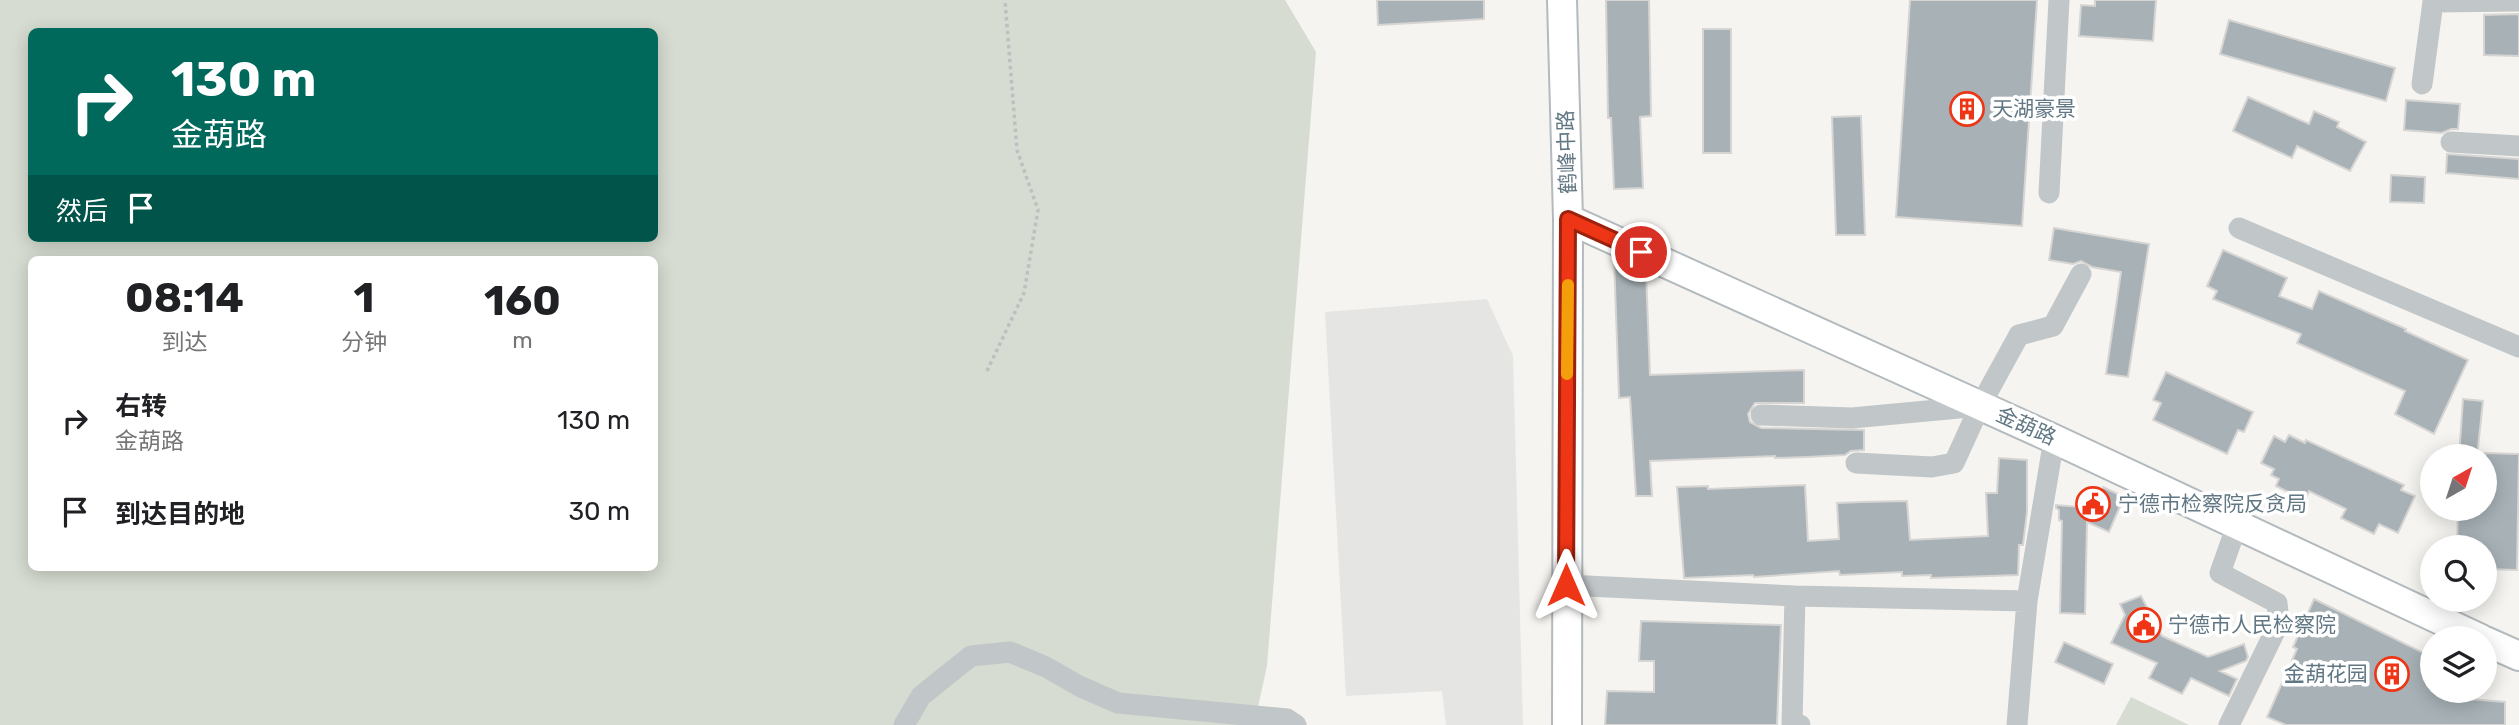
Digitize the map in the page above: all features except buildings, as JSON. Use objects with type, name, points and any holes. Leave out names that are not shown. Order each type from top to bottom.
[{"type":"street","name":"鹤峰中路","points":[[1562,0],[1568,219],[1567,725]]},
{"type":"street","points":[[2049,193],[2059,0]]},
{"type":"street","points":[[2421,84],[2433,2],[2519,1]]},
{"type":"street","points":[[2451,142],[2519,146]]},
{"type":"street","name":"金葫路","points":[[1568,219],[2054,439],[2453,626]]},
{"type":"street","points":[[2239,228],[2519,347]]},
{"type":"street","points":[[1856,463],[1933,467],[1954,463],[1980,405],[2020,335],[2053,326],[2081,274]]},
{"type":"street","points":[[1761,415],[1852,418],[1980,405]]},
{"type":"street","points":[[2017,725],[2027,601],[2054,439]]},
{"type":"street","points":[[2229,725],[2279,623],[2277,603],[2220,573],[2237,525]]},
{"type":"street","points":[[1566,585],[1795,596],[2027,601]]},
{"type":"street","points":[[1795,596],[1795,724]]},
{"type":"street","name":"金葫路","points":[[2497,646],[2519,656]]},
{"type":"street","points":[[904,725],[921,696],[971,656],[1010,652],[1118,703],[1287,719],[1296,725]]},
{"type":"path","points":[[987,371],[1024,293],[1038,209],[1017,150],[1005,0]]},
{"type":"shaded area","points":[[0,0],[1285,0],[1316,52],[1267,666],[1254,725],[0,725]]},
{"type":"shaded area","points":[[1487,299],[1513,356],[1523,725],[1446,725],[1442,691],[1346,696],[1325,312]]},
{"type":"shaded area","points":[[2131,697],[2189,725],[2116,725]]},
{"type":"slow traffic","points":[[1567,374],[1568,285]]},
{"type":"place","name":"天湖豪景","points":[[1967,109]]},
{"type":"place","name":"宁德市检察院反贪局","points":[[2093,504]]},
{"type":"place","name":"宁德市人民检察院","points":[[2144,625]]},
{"type":"place","name":"金葫花园","points":[[2392,674]]},
{"type":"route","points":[[1566,585],[1568,219],[1641,252]]}]
